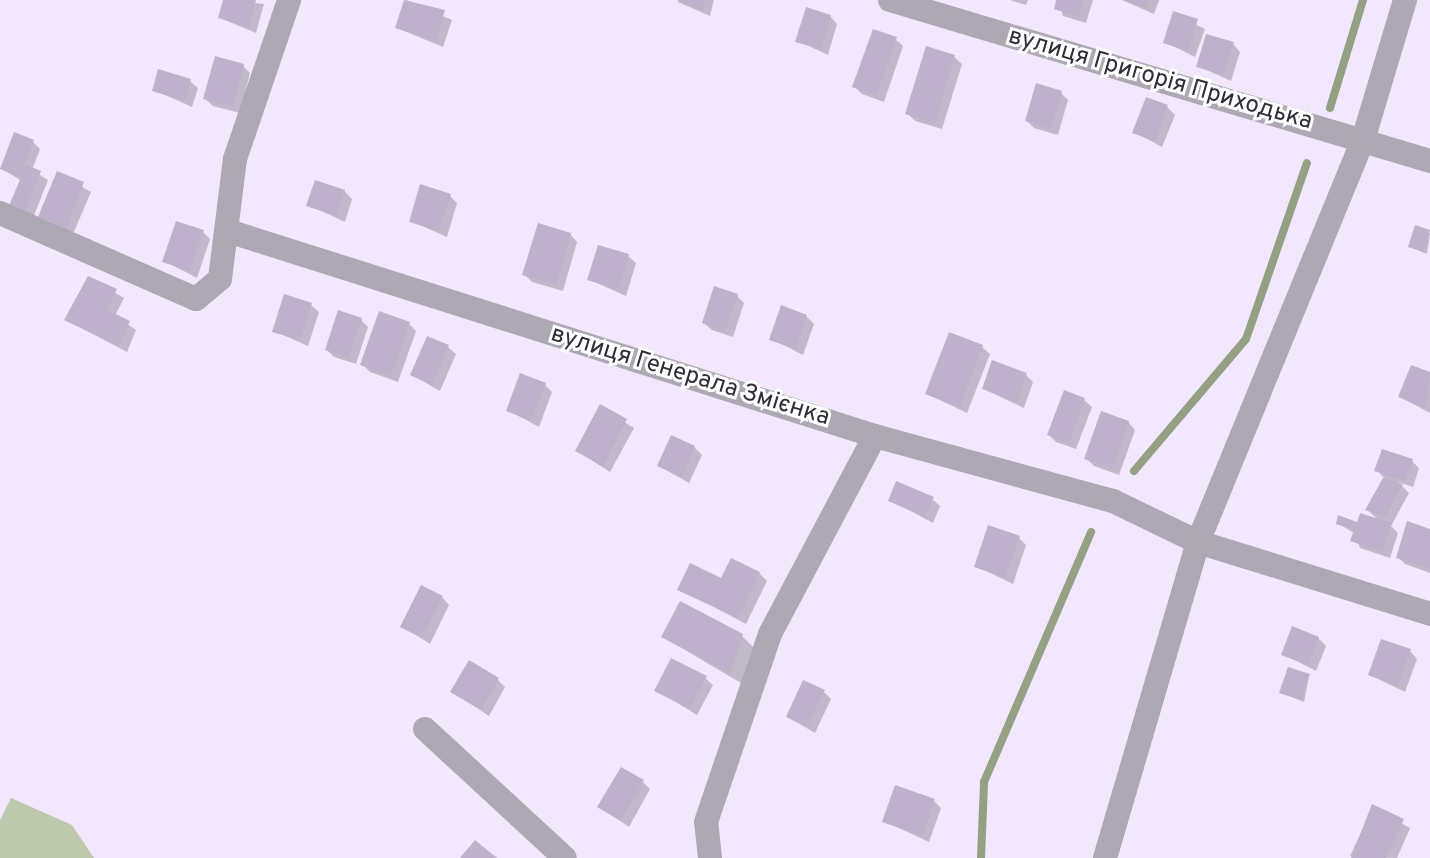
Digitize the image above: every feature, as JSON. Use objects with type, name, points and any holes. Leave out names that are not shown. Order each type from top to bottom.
[{"type":"street","points":[[0,213],[196,299],[220,279],[235,159],[289,0]]},
{"type":"street","name":"вулиця Григорія Приходька","points":[[890,0],[1430,161]]},
{"type":"street","points":[[1105,858],[1198,542],[1363,140],[1405,0]]},
{"type":"street","name":"вулиця Генерала Змієнка","points":[[228,231],[875,436],[1113,501],[1198,542],[1430,614]]},
{"type":"street","points":[[710,858],[706,822],[770,634],[875,436]]},
{"type":"street","points":[[425,729],[565,858]]},
{"type":"green space","points":[[11,798],[72,825],[94,858],[0,858],[0,820]]},
{"type":"building","points":[[223,0],[256,0],[249,27],[218,18]]},
{"type":"building","points":[[404,0],[445,10],[436,41],[395,28]]},
{"type":"building","points":[[677,0],[705,0],[703,10]]},
{"type":"building","points":[[1056,0],[1084,0],[1079,17],[1054,9]]},
{"type":"building","points":[[1124,0],[1149,0],[1146,8]]},
{"type":"building","points":[[806,7],[831,15],[821,49],[795,42]]},
{"type":"building","points":[[1173,11],[1198,19],[1188,51],[1163,43]]},
{"type":"building","points":[[873,29],[897,37],[876,96],[852,87]]},
{"type":"building","points":[[1206,34],[1234,42],[1224,75],[1196,67]]},
{"type":"building","points":[[926,46],[955,55],[935,123],[905,114]]},
{"type":"building","points":[[215,56],[244,64],[233,107],[203,99]]},
{"type":"building","points":[[158,69],[191,79],[185,101],[152,91]]},
{"type":"building","points":[[1036,83],[1062,91],[1051,129],[1025,121]]},
{"type":"building","points":[[1146,97],[1168,105],[1155,141],[1132,133]]},
{"type":"building","points":[[14,132],[34,140],[20,177],[0,169]]},
{"type":"building","points":[[26,165],[41,171],[25,212],[9,206]]},
{"type":"building","points":[[57,171],[84,182],[66,228],[38,217]]},
{"type":"building","points":[[315,180],[345,190],[337,216],[306,206]]},
{"type":"building","points":[[420,184],[451,194],[439,231],[409,222]]},
{"type":"building","points":[[176,221],[204,230],[190,271],[162,262]]},
{"type":"building","points":[[538,223],[571,233],[556,285],[522,275]]},
{"type":"building","points":[[1415,225],[1430,230],[1424,252],[1408,247]]},
{"type":"building","points":[[598,245],[629,254],[619,289],[587,280]]},
{"type":"building","points":[[88,276],[117,289],[107,310],[130,321],[119,346],[64,320]]},
{"type":"building","points":[[714,286],[738,294],[725,331],[702,323]]},
{"type":"building","points":[[284,294],[312,303],[300,340],[272,332]]},
{"type":"building","points":[[781,305],[807,315],[796,349],[769,340]]},
{"type":"building","points":[[338,310],[362,318],[348,358],[325,350]]},
{"type":"building","points":[[379,311],[410,322],[391,376],[360,365]]},
{"type":"building","points":[[949,332],[983,345],[960,407],[925,394]]},
{"type":"building","points":[[427,336],[449,345],[432,385],[410,375]]},
{"type":"building","points":[[992,360],[1027,373],[1017,402],[982,389]]},
{"type":"building","points":[[1411,365],[1430,372],[1426,408],[1398,397]]},
{"type":"building","points":[[520,373],[546,383],[531,421],[506,411]]},
{"type":"building","points":[[1064,390],[1085,398],[1069,443],[1047,435]]},
{"type":"building","points":[[600,404],[627,419],[603,466],[575,451]]},
{"type":"building","points":[[1101,411],[1129,421],[1112,469],[1084,459]]},
{"type":"building","points":[[671,435],[695,446],[682,477],[657,466]]},
{"type":"building","points":[[1382,449],[1413,459],[1405,481],[1374,471]]},
{"type":"building","points":[[1383,478],[1403,484],[1385,517],[1365,510]]},
{"type":"building","points":[[896,481],[934,497],[925,517],[888,501]]},
{"type":"building","points":[[1360,513],[1392,523],[1382,552],[1350,541],[1354,530],[1336,524],[1338,515],[1357,522]]},
{"type":"building","points":[[1407,521],[1430,529],[1430,569],[1396,558]]},
{"type":"building","points":[[988,525],[1020,536],[1005,578],[974,567]]},
{"type":"building","points":[[731,558],[760,572],[738,618],[677,590],[690,563],[721,578]]},
{"type":"building","points":[[421,585],[443,596],[422,638],[400,627]]},
{"type":"building","points":[[680,601],[743,634],[730,673],[661,637]]},
{"type":"building","points":[[1292,626],[1319,637],[1308,665],[1281,655]]},
{"type":"building","points":[[1381,639],[1411,649],[1397,686],[1368,675]]},
{"type":"building","points":[[671,658],[707,676],[690,709],[654,691]]},
{"type":"building","points":[[469,660],[499,678],[481,710],[450,692]]},
{"type":"building","points":[[1288,667],[1310,674],[1301,700],[1279,693]]},
{"type":"building","points":[[803,680],[825,690],[807,727],[786,717]]},
{"type":"building","points":[[621,767],[644,780],[621,821],[597,807]]},
{"type":"building","points":[[895,785],[935,799],[922,836],[882,822]]},
{"type":"building","points":[[1372,804],[1404,819],[1386,858],[1351,858]]},
{"type":"building","points":[[475,840],[497,858],[460,858]]},
{"type":"waterway","points":[[1330,108],[1363,0]]},
{"type":"waterway","points":[[1134,471],[1246,339],[1307,163]]},
{"type":"waterway","points":[[981,858],[984,782],[1091,532]]}]
